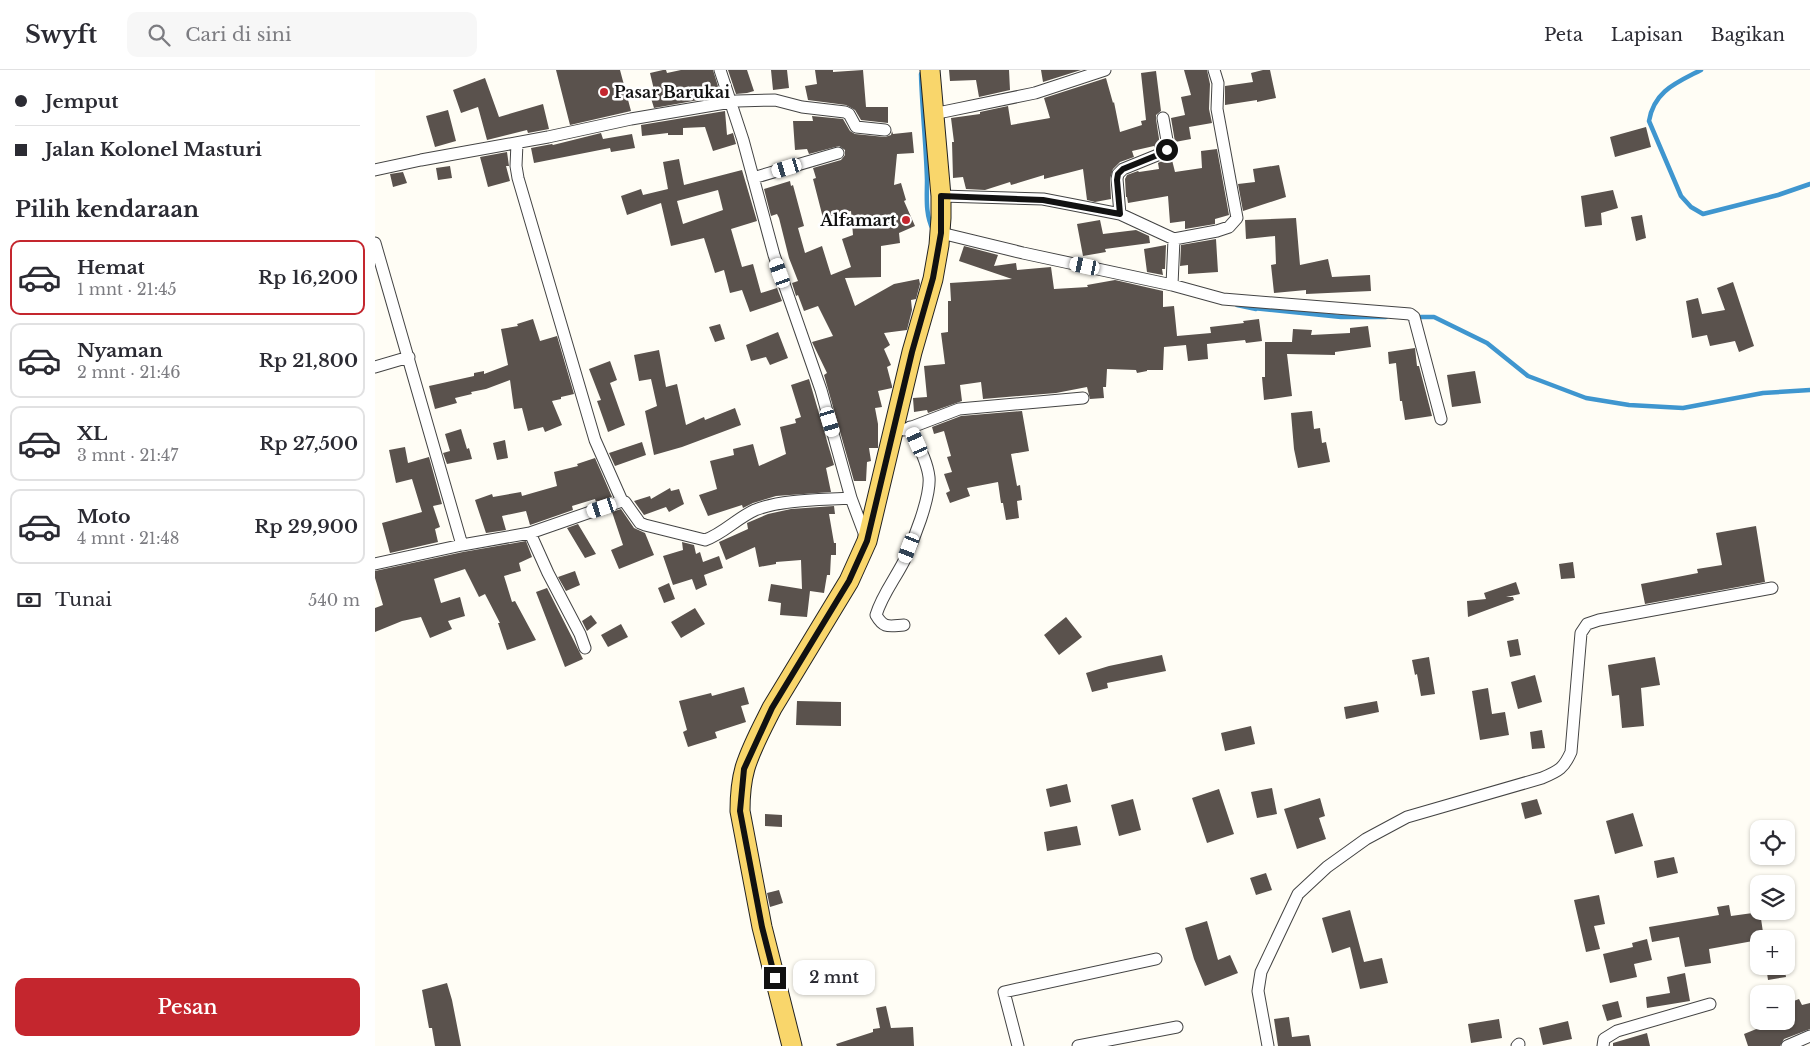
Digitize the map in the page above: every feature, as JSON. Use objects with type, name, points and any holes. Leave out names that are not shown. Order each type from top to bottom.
[{"type":"main road","points":[[792,1046],[762,927],[742,826],[740,811],[743,777],[751,752],[772,708],[849,581],[867,541],[891,436],[933,278],[941,233],[941,196],[930,70]]},
{"type":"street","points":[[720,70],[753,178],[773,255],[821,390],[851,498],[867,541]]},
{"type":"street","points":[[933,114],[1035,93],[1105,70]]},
{"type":"street","points":[[941,196],[1043,200],[1120,214],[1174,239],[1229,227],[1237,218],[1217,109],[1218,83],[1214,70]]},
{"type":"street","points":[[375,170],[631,119],[750,100],[775,100],[802,107],[845,112],[849,114],[856,126],[885,130]]},
{"type":"street","points":[[1120,214],[1118,174],[1123,169],[1165,152],[1168,146],[1163,118]]},
{"type":"street","points":[[517,143],[519,178],[595,440],[622,501],[625,502],[641,523],[705,540],[756,510],[777,504],[851,498]]},
{"type":"street","points":[[753,178],[838,152]]},
{"type":"street","points":[[941,233],[1023,253],[1172,285],[1238,302],[1274,303],[1413,315],[1441,419]]},
{"type":"street","points":[[1172,285],[1174,239]]},
{"type":"street","points":[[375,243],[462,545]]},
{"type":"street","points":[[375,366],[409,357]]},
{"type":"street","points":[[891,436],[959,409],[1083,398]]},
{"type":"street","points":[[904,625],[887,626],[880,623],[876,615],[879,603],[904,561],[928,494],[929,477],[924,458],[910,427]]},
{"type":"street","points":[[375,564],[530,532],[622,501]]},
{"type":"street","points":[[530,532],[585,648]]},
{"type":"street","points":[[1268,1046],[1257,991],[1261,972],[1298,894],[1327,867],[1358,844],[1407,817],[1542,778],[1555,773],[1565,765],[1571,752],[1581,633],[1587,624],[1599,620],[1772,588]]},
{"type":"street","points":[[1018,1046],[1004,992],[1156,959]]},
{"type":"street","points":[[1603,1046],[1604,1040],[1617,1031],[1710,1004]]},
{"type":"street","points":[[1078,1046],[1177,1028]]},
{"type":"street","points":[[1787,1046],[1810,1036]]},
{"type":"building","points":[[556,70],[620,70],[631,111],[570,125]]},
{"type":"building","points":[[666,70],[667,73],[681,70],[713,70],[721,96],[654,108],[650,95],[655,94],[650,73]]},
{"type":"building","points":[[728,70],[747,70],[754,91],[736,94]]},
{"type":"building","points":[[771,70],[787,70],[789,88],[773,90]]},
{"type":"building","points":[[815,70],[833,70],[833,72],[863,70],[866,107],[888,107],[888,123],[861,120],[855,110],[846,105],[808,100],[805,86],[817,84]]},
{"type":"building","points":[[949,70],[1009,70],[1010,90],[979,97],[976,80],[950,81]]},
{"type":"building","points":[[1041,70],[1081,70],[1043,82]]},
{"type":"building","points":[[1184,70],[1207,70],[1210,84],[1209,109],[1212,123],[1189,127],[1191,139],[1175,142],[1171,118],[1185,115],[1181,97],[1191,95]]},
{"type":"building","points":[[1270,70],[1276,98],[1225,105],[1225,86],[1253,82],[1251,73]]},
{"type":"building","points":[[1156,71],[1161,111],[1156,115],[1160,145],[1155,148],[1154,146],[1132,151],[1134,157],[1120,162],[1113,169],[1110,179],[1111,199],[1095,202],[1087,200],[1083,169],[1044,179],[1044,175],[1011,185],[1010,182],[985,190],[966,189],[963,177],[953,178],[952,142],[954,142],[951,118],[980,114],[980,112],[1008,106],[1011,125],[1050,118],[1044,98],[1106,78],[1114,102],[1120,132],[1142,125],[1141,121],[1146,120],[1141,73]]},
{"type":"building","points":[[485,78],[499,117],[543,104],[549,129],[528,133],[527,130],[487,140],[478,107],[461,113],[453,90]]},
{"type":"building","points":[[448,110],[456,141],[435,147],[426,116]]},
{"type":"building","points":[[725,111],[727,135],[733,133],[736,144],[713,151],[705,127],[683,128],[683,135],[668,135],[668,133],[642,136],[641,125]]},
{"type":"building","points":[[812,116],[843,119],[850,131],[855,134],[885,137],[891,135],[892,131],[893,134],[912,132],[914,153],[897,154],[894,185],[901,183],[906,200],[904,201],[915,226],[899,233],[900,243],[881,246],[881,277],[845,278],[855,306],[894,284],[919,279],[920,284],[916,299],[911,300],[912,310],[907,330],[884,333],[890,345],[884,349],[891,365],[887,367],[892,388],[878,391],[882,407],[875,408],[878,424],[878,448],[869,448],[871,461],[867,462],[866,481],[854,481],[824,375],[827,373],[812,342],[833,336],[818,306],[804,311],[798,295],[796,296],[792,283],[798,281],[789,258],[779,218],[777,214],[771,216],[764,189],[790,181],[791,186],[793,185],[804,226],[798,228],[805,253],[822,246],[831,275],[851,267],[842,239],[853,235],[851,211],[823,218],[813,179],[816,178],[813,168],[841,160],[845,155],[845,150],[839,146],[809,154],[807,149],[795,150],[793,121],[813,121]]},
{"type":"building","points":[[1646,127],[1651,147],[1615,157],[1610,137]]},
{"type":"building","points":[[601,133],[603,139],[632,134],[635,148],[611,152],[610,148],[534,163],[531,148],[553,145]]},
{"type":"building","points":[[1217,149],[1229,215],[1215,219],[1215,224],[1185,229],[1185,221],[1170,223],[1168,196],[1128,203],[1125,179],[1127,175],[1138,171],[1159,169],[1158,163],[1171,156],[1175,172],[1202,168],[1201,151]]},
{"type":"building","points":[[507,152],[509,166],[506,166],[510,181],[488,187],[480,157]]},
{"type":"building","points":[[679,159],[684,185],[742,170],[757,221],[731,229],[742,267],[753,264],[761,293],[777,288],[782,301],[750,312],[742,290],[730,293],[724,270],[715,273],[704,238],[671,246],[661,203],[627,215],[621,196],[641,189],[643,195],[668,189],[663,162]],"holes":[[[718,190],[723,210],[683,224],[677,201]]]},
{"type":"building","points":[[1279,165],[1286,197],[1243,211],[1238,184],[1255,182],[1253,169]]},
{"type":"building","points":[[450,166],[452,178],[438,180],[436,168]]},
{"type":"building","points":[[403,172],[407,183],[393,187],[390,174]]},
{"type":"building","points":[[1613,190],[1618,208],[1601,213],[1602,225],[1585,227],[1581,196]]},
{"type":"building","points":[[1642,215],[1646,238],[1636,241],[1631,217]]},
{"type":"building","points":[[1296,218],[1300,265],[1328,259],[1332,277],[1370,275],[1371,291],[1306,294],[1306,290],[1274,293],[1271,265],[1276,264],[1275,236],[1246,239],[1245,220]]},
{"type":"building","points":[[1100,220],[1103,234],[1136,230],[1149,236],[1150,243],[1105,249],[1106,252],[1083,256],[1077,224]]},
{"type":"building","points":[[1216,239],[1218,272],[1188,274],[1188,265],[1180,266],[1181,245]]},
{"type":"building","points":[[1166,245],[1165,269],[1162,269],[1163,275],[1147,272],[1144,249]]},
{"type":"building","points":[[964,246],[998,255],[994,266],[1016,263],[1017,270],[1051,267],[1054,289],[1088,287],[1087,285],[1115,280],[1163,291],[1163,307],[1174,306],[1177,336],[1211,333],[1210,327],[1244,323],[1243,321],[1259,319],[1262,341],[1246,343],[1245,340],[1207,344],[1208,359],[1188,361],[1186,345],[1164,347],[1163,370],[1147,370],[1137,373],[1136,370],[1107,369],[1106,387],[1103,387],[1104,398],[1090,399],[1087,387],[1056,393],[983,399],[981,382],[960,385],[962,401],[928,413],[927,410],[914,412],[913,398],[927,397],[924,366],[945,364],[941,333],[948,332],[948,301],[951,301],[950,283],[1012,279],[959,261]]},
{"type":"building","points":[[1733,282],[1754,346],[1739,352],[1735,341],[1710,346],[1707,335],[1692,338],[1686,301],[1698,298],[1702,314],[1725,310],[1717,288]]},
{"type":"building","points":[[533,319],[540,341],[557,336],[574,394],[552,401],[562,425],[545,432],[543,427],[528,431],[522,408],[514,409],[510,380],[455,398],[457,403],[435,409],[429,386],[474,376],[474,373],[484,371],[484,374],[508,365],[501,329],[518,326],[517,324]]},
{"type":"building","points":[[720,324],[725,339],[715,342],[709,327]]},
{"type":"building","points":[[1368,326],[1371,347],[1335,352],[1335,355],[1287,354],[1292,396],[1264,400],[1262,377],[1265,377],[1265,342],[1292,342],[1293,329],[1312,330],[1311,335],[1350,333],[1350,328]]},
{"type":"building","points":[[778,332],[788,358],[770,365],[766,357],[751,361],[746,345]]},
{"type":"building","points":[[1415,348],[1417,366],[1419,366],[1432,416],[1405,420],[1402,401],[1400,401],[1396,363],[1389,364],[1388,352]]},
{"type":"building","points":[[659,350],[666,387],[677,384],[686,425],[704,417],[705,420],[735,408],[741,425],[682,447],[654,455],[645,411],[657,406],[651,379],[639,381],[634,355]]},
{"type":"building","points":[[610,361],[617,380],[610,383],[625,425],[608,432],[597,401],[601,400],[589,369]]},
{"type":"building","points":[[1475,371],[1481,403],[1452,407],[1447,375]]},
{"type":"building","points":[[809,379],[834,465],[826,468],[831,492],[776,496],[743,508],[742,505],[708,516],[699,495],[717,489],[710,461],[734,455],[733,449],[753,444],[759,466],[786,454],[780,427],[796,423],[795,419],[801,417],[791,385]]},
{"type":"building","points":[[1022,411],[1029,451],[1011,454],[1017,486],[1020,485],[1022,500],[1017,501],[1019,518],[1006,520],[998,482],[967,488],[970,496],[950,503],[946,493],[950,491],[944,474],[952,472],[947,457],[951,456],[944,431],[934,434],[932,427],[961,416]]},
{"type":"building","points":[[1312,411],[1314,429],[1320,428],[1322,443],[1326,442],[1330,462],[1298,468],[1294,449],[1291,413]]},
{"type":"building","points":[[461,429],[472,459],[447,464],[443,453],[450,451],[445,434]]},
{"type":"building","points":[[505,440],[508,458],[497,460],[493,443]]},
{"type":"building","points":[[642,442],[646,455],[615,466],[609,453]]},
{"type":"building","points":[[405,447],[408,463],[429,457],[442,504],[433,506],[440,527],[435,529],[438,542],[390,553],[382,523],[422,512],[412,479],[396,483],[389,450]]},
{"type":"building","points":[[595,458],[612,497],[596,502],[595,499],[572,506],[573,510],[530,525],[526,511],[502,516],[506,530],[486,533],[475,500],[492,494],[493,497],[521,492],[522,496],[557,486],[554,472],[578,466],[577,464]]},
{"type":"building","points":[[670,488],[671,491],[679,489],[684,504],[669,512],[666,507],[644,515],[634,501],[650,496],[651,499]]},
{"type":"building","points":[[834,506],[835,514],[829,514],[834,543],[836,543],[836,555],[831,555],[830,575],[827,575],[824,593],[810,591],[807,617],[780,615],[781,603],[768,601],[771,584],[802,589],[801,560],[776,562],[776,564],[759,567],[755,547],[726,560],[719,542],[748,529],[747,523],[768,514],[791,509]]},
{"type":"building","points":[[621,509],[634,528],[645,533],[654,555],[619,569],[611,550],[623,545],[612,512]]},
{"type":"building","points":[[578,524],[596,554],[585,558],[567,528]]},
{"type":"building","points":[[1756,526],[1765,582],[1645,604],[1641,584],[1698,573],[1697,569],[1722,565],[1716,533]]},
{"type":"building","points":[[526,541],[532,557],[519,563],[521,571],[504,576],[512,602],[515,601],[536,640],[507,650],[498,623],[500,623],[485,594],[479,597],[465,569],[434,579],[441,603],[460,597],[465,616],[448,621],[452,629],[430,638],[421,617],[402,621],[375,632],[375,608],[383,605],[375,578],[375,571]]},
{"type":"building","points":[[682,542],[694,545],[696,554],[700,552],[703,562],[719,556],[723,568],[704,575],[707,585],[696,590],[692,579],[673,585],[663,556],[683,550]]},
{"type":"building","points":[[1573,562],[1575,578],[1561,579],[1559,564]]},
{"type":"building","points":[[575,571],[580,585],[566,591],[558,577]]},
{"type":"building","points":[[1516,582],[1520,594],[1506,597],[1513,597],[1514,600],[1468,617],[1467,601],[1486,599],[1484,593]]},
{"type":"building","points":[[669,583],[675,599],[664,603],[658,588]]},
{"type":"building","points":[[547,588],[583,659],[565,667],[536,592]]},
{"type":"building","points":[[695,608],[705,624],[681,638],[671,622]]},
{"type":"building","points":[[591,615],[597,623],[587,631],[582,621]]},
{"type":"building","points":[[1066,617],[1082,637],[1059,655],[1044,635]]},
{"type":"building","points":[[621,624],[628,637],[608,647],[601,635]]},
{"type":"building","points":[[1518,639],[1521,655],[1510,657],[1507,641]]},
{"type":"building","points":[[1162,655],[1166,671],[1107,683],[1108,688],[1092,692],[1086,673],[1109,666]]},
{"type":"building","points":[[1429,657],[1435,694],[1421,696],[1412,660]]},
{"type":"building","points":[[1655,657],[1660,685],[1641,688],[1644,726],[1622,728],[1619,695],[1612,696],[1608,665]]},
{"type":"building","points":[[1535,675],[1542,702],[1518,709],[1511,682]]},
{"type":"building","points":[[744,687],[749,704],[741,706],[746,722],[715,732],[717,738],[688,747],[683,732],[687,730],[679,701],[711,693],[712,696]]},
{"type":"building","points":[[1488,688],[1492,714],[1505,712],[1509,735],[1480,740],[1472,691]]},
{"type":"building","points":[[797,701],[841,702],[841,726],[796,725]]},
{"type":"building","points":[[1377,701],[1379,712],[1346,719],[1344,707]]},
{"type":"building","points":[[1251,726],[1255,744],[1225,751],[1221,733]]},
{"type":"building","points":[[1542,730],[1545,748],[1532,749],[1530,732]]},
{"type":"building","points":[[1067,784],[1071,802],[1050,807],[1046,789]]},
{"type":"building","points":[[1272,788],[1277,814],[1257,818],[1251,792]]},
{"type":"building","points":[[1219,789],[1234,834],[1207,843],[1192,798]]},
{"type":"building","points":[[1320,798],[1325,816],[1319,818],[1326,839],[1297,849],[1284,809]]},
{"type":"building","points":[[1133,799],[1141,830],[1119,836],[1111,805]]},
{"type":"building","points":[[1537,799],[1542,814],[1525,819],[1521,803]]},
{"type":"building","points":[[1633,813],[1643,846],[1615,854],[1606,821]]},
{"type":"building","points":[[765,814],[782,815],[782,827],[765,826]]},
{"type":"building","points":[[1077,826],[1081,845],[1047,851],[1044,832]]},
{"type":"building","points":[[1674,857],[1678,873],[1657,878],[1654,861]]},
{"type":"building","points":[[1266,873],[1272,890],[1256,895],[1250,878]]},
{"type":"building","points":[[779,890],[783,903],[770,907],[767,893]]},
{"type":"building","points":[[1599,895],[1605,924],[1594,926],[1600,949],[1586,952],[1574,900]]},
{"type":"building","points":[[1729,905],[1731,916],[1750,913],[1750,920],[1761,920],[1763,930],[1750,930],[1750,942],[1709,949],[1711,963],[1685,967],[1679,937],[1652,942],[1649,927],[1719,915],[1717,907]]},
{"type":"building","points":[[1350,910],[1364,962],[1382,958],[1388,983],[1360,989],[1350,947],[1332,953],[1322,918]]},
{"type":"building","points":[[1207,921],[1218,960],[1230,955],[1238,973],[1205,986],[1194,959],[1185,928]]},
{"type":"building","points":[[1647,939],[1652,960],[1634,964],[1637,977],[1610,983],[1603,954],[1633,947],[1632,943]]},
{"type":"building","points":[[1685,973],[1690,1001],[1647,1008],[1646,997],[1670,993],[1667,977]]},
{"type":"building","points":[[1767,975],[1786,975],[1786,977],[1768,980]]},
{"type":"building","points":[[447,983],[461,1046],[435,1046],[432,1028],[429,1028],[422,990]]},
{"type":"building","points":[[1799,999],[1802,1005],[1810,1003],[1810,1029],[1784,1039],[1780,1046],[1748,1046],[1744,1034],[1754,1030],[1795,1030],[1795,1001]]},
{"type":"building","points":[[1618,1001],[1622,1017],[1607,1021],[1602,1005]]},
{"type":"building","points":[[886,1006],[891,1028],[913,1027],[914,1046],[837,1046],[836,1044],[880,1028],[876,1008]]},
{"type":"building","points":[[1289,1017],[1292,1037],[1309,1035],[1311,1046],[1278,1046],[1274,1019]]},
{"type":"building","points":[[1499,1019],[1502,1038],[1471,1043],[1468,1024]]},
{"type":"building","points":[[1568,1021],[1572,1039],[1543,1045],[1539,1028]]},
{"type":"building","points":[[1647,1033],[1650,1046],[1613,1046],[1613,1043]]},
{"type":"waterway","points":[[1701,70],[1667,89],[1656,102],[1649,121],[1681,196],[1691,207],[1703,214],[1778,195],[1810,184]]},
{"type":"waterway","points":[[921,74],[927,205],[930,224],[933,230]]},
{"type":"waterway","points":[[1237,305],[1256,309],[1253,308],[1341,317],[1386,317]]},
{"type":"waterway","points":[[1416,317],[1434,317],[1487,343],[1528,376],[1586,398],[1629,405],[1683,408],[1763,393],[1810,390]]},
{"type":"place","name":"Pasar Barukai","points":[[604,92]]},
{"type":"place","name":"Alfamart","points":[[906,220]]},
{"type":"route","points":[[775,978],[762,927],[740,811],[744,769],[772,708],[849,581],[867,541],[912,352],[933,278],[941,233],[941,196],[1043,200],[1120,214],[1118,174],[1123,169],[1167,150]]}]
